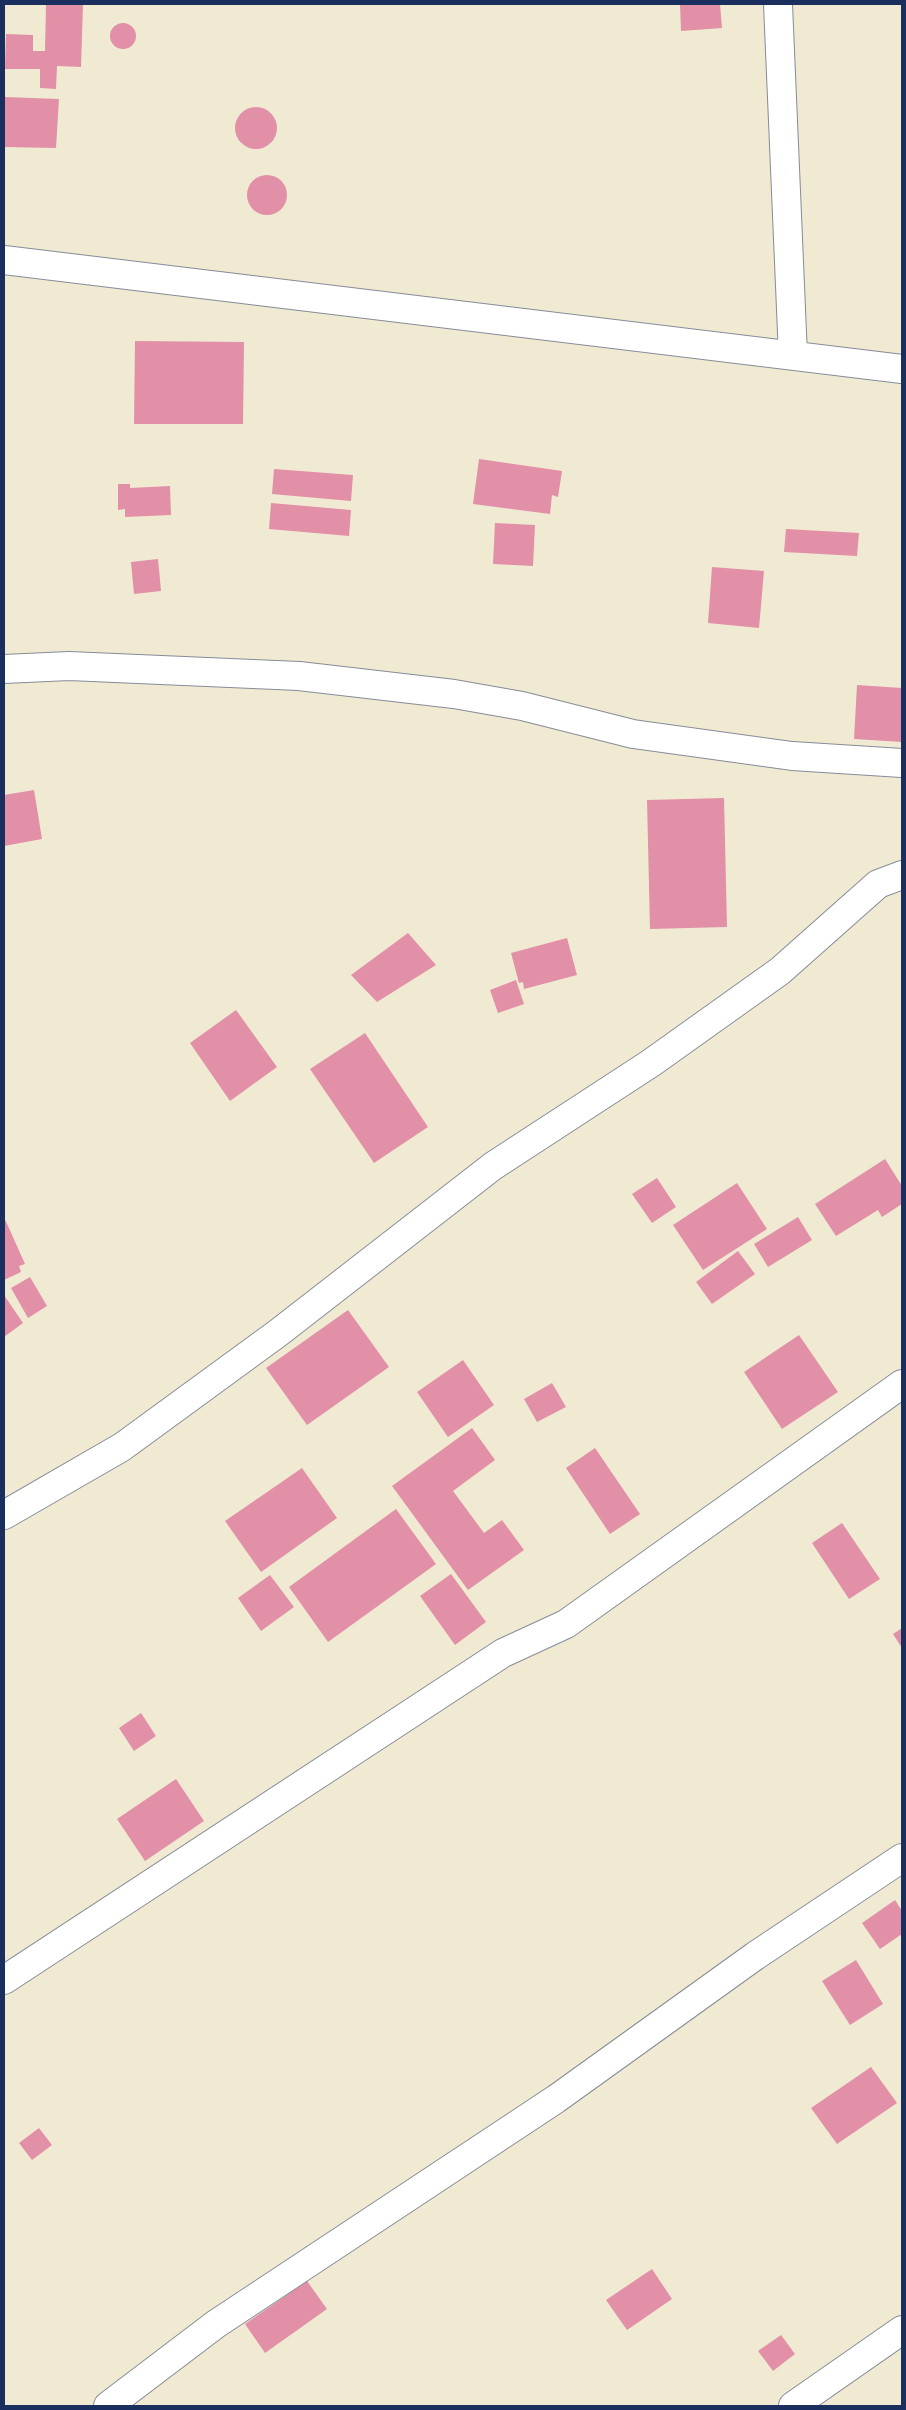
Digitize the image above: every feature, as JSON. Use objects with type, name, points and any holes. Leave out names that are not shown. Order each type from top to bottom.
[{"type":"street","points":[[778,4],[793,356]]},
{"type":"street","points":[[4,260],[902,369]]},
{"type":"street","points":[[4,670],[69,666],[300,676],[454,694],[522,706],[633,734],[792,756],[902,763]]},
{"type":"street","points":[[4,1515],[122,1447],[278,1333],[493,1166],[651,1062],[780,971],[878,884],[902,875]]},
{"type":"street","points":[[4,1980],[502,1653],[566,1624],[902,1384]]},
{"type":"street","points":[[108,2406],[216,2324],[556,2100],[755,1956],[902,1858]]},
{"type":"street","points":[[793,2406],[902,2330]]},
{"type":"building","points":[[46,4],[83,4],[81,67],[57,66],[56,89],[40,88],[40,69],[5,69],[6,34],[33,35],[33,51],[45,51]]},
{"type":"building","points":[[680,4],[720,4],[722,28],[681,31]]},
{"type":"building","points":[[123,23],[132,27],[136,36],[132,45],[123,49],[114,45],[110,36],[114,27]]},
{"type":"building","points":[[5,97],[59,99],[56,148],[4,147]]},
{"type":"building","points":[[252,107],[260,107],[271,113],[277,128],[271,143],[260,149],[252,149],[241,143],[235,132],[235,124],[241,113]]},
{"type":"building","points":[[263,175],[271,175],[278,178],[284,184],[287,195],[284,206],[278,212],[271,215],[263,215],[256,212],[250,206],[247,199],[247,191],[250,184],[256,178]]},
{"type":"building","points":[[135,341],[244,342],[243,424],[134,424]]},
{"type":"building","points":[[479,459],[562,471],[558,497],[552,495],[550,514],[473,504]]},
{"type":"building","points":[[274,469],[353,475],[351,501],[272,494]]},
{"type":"building","points":[[118,484],[130,484],[130,488],[170,486],[171,515],[125,517],[125,509],[118,510]]},
{"type":"building","points":[[271,503],[351,510],[349,536],[269,529]]},
{"type":"building","points":[[495,523],[535,525],[533,566],[493,564]]},
{"type":"building","points":[[786,529],[859,533],[857,556],[784,552]]},
{"type":"building","points":[[158,559],[161,591],[134,594],[131,562]]},
{"type":"building","points":[[712,567],[764,571],[759,628],[708,623]]},
{"type":"building","points":[[857,685],[902,688],[902,742],[854,739]]},
{"type":"building","points":[[34,790],[42,839],[4,846],[4,795]]},
{"type":"building","points":[[724,798],[727,927],[650,929],[647,800]]},
{"type":"building","points":[[408,933],[436,965],[377,1002],[351,975]]},
{"type":"building","points":[[567,938],[577,975],[524,989],[523,982],[519,983],[511,953]]},
{"type":"building","points":[[516,980],[524,1004],[498,1013],[490,990]]},
{"type":"building","points":[[236,1010],[277,1067],[230,1101],[190,1043]]},
{"type":"building","points":[[365,1033],[428,1127],[374,1163],[310,1069]]},
{"type":"building","points":[[885,1159],[902,1186],[902,1204],[882,1217],[878,1210],[836,1236],[815,1204]]},
{"type":"building","points":[[657,1178],[676,1207],[652,1223],[632,1194]]},
{"type":"building","points":[[737,1183],[767,1229],[703,1270],[673,1225]]},
{"type":"building","points":[[4,1217],[25,1264],[19,1266],[21,1272],[4,1280]]},
{"type":"building","points":[[798,1217],[812,1240],[768,1267],[754,1244]]},
{"type":"building","points":[[738,1251],[755,1274],[712,1304],[696,1282]]},
{"type":"building","points":[[30,1277],[47,1306],[28,1318],[11,1288]]},
{"type":"building","points":[[4,1295],[23,1323],[4,1337]]},
{"type":"building","points":[[348,1310],[389,1367],[307,1425],[266,1368]]},
{"type":"building","points":[[799,1335],[838,1392],[782,1429],[744,1372]]},
{"type":"building","points":[[463,1360],[494,1405],[448,1437],[417,1392]]},
{"type":"building","points":[[552,1383],[566,1407],[537,1422],[524,1399]]},
{"type":"building","points":[[472,1428],[495,1460],[453,1491],[484,1533],[502,1520],[524,1550],[468,1590],[392,1486]]},
{"type":"building","points":[[595,1448],[640,1514],[610,1534],[566,1468]]},
{"type":"building","points":[[302,1468],[337,1518],[261,1572],[225,1521]]},
{"type":"building","points":[[396,1509],[436,1564],[328,1642],[289,1587]]},
{"type":"building","points":[[842,1523],[880,1579],[849,1599],[812,1543]]},
{"type":"building","points":[[451,1574],[486,1622],[455,1645],[420,1596]]},
{"type":"building","points":[[270,1575],[294,1607],[261,1631],[238,1598]]},
{"type":"building","points":[[902,1628],[902,1648],[893,1634]]},
{"type":"building","points":[[141,1713],[156,1736],[134,1751],[119,1728]]},
{"type":"building","points":[[176,1779],[204,1821],[145,1861],[117,1819]]},
{"type":"building","points":[[895,1900],[902,1911],[902,1934],[880,1949],[862,1923]]},
{"type":"building","points":[[856,1960],[883,2004],[850,2025],[822,1981]]},
{"type":"building","points":[[871,2067],[897,2103],[837,2144],[811,2108]]},
{"type":"building","points":[[39,2128],[52,2145],[32,2160],[19,2143]]},
{"type":"building","points":[[652,2269],[672,2299],[627,2330],[606,2300]]},
{"type":"building","points":[[307,2281],[327,2309],[265,2353],[245,2324]]},
{"type":"building","points":[[781,2335],[795,2354],[773,2371],[758,2351]]}]
